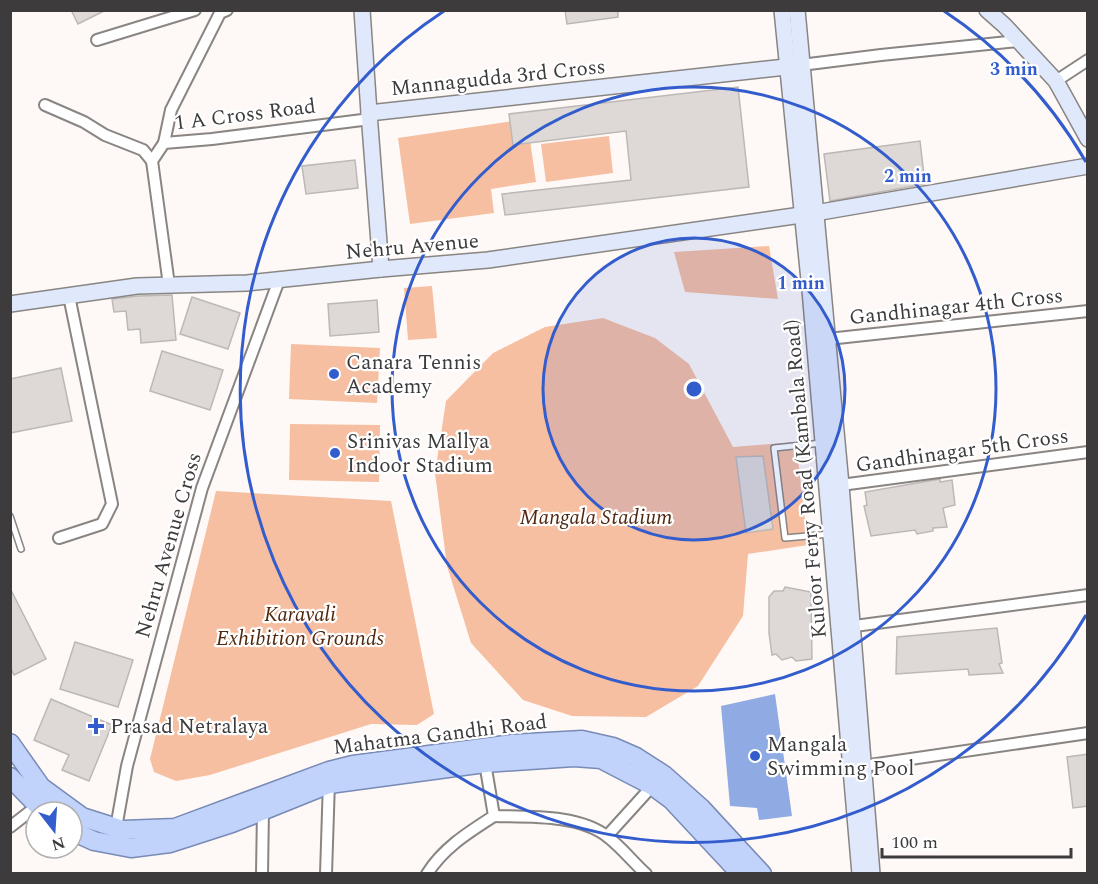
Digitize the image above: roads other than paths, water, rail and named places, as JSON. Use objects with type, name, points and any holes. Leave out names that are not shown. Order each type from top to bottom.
[{"type":"main road","name":"Mahatma Gandhi Road","points":[[84,836],[94,841],[131,848],[170,843],[263,810],[353,765],[512,744],[582,740],[613,747],[636,757],[739,873]]},
{"type":"main road","name":"Mahatma Gandhi Road","points":[[10,743],[41,787],[82,817],[123,830],[175,828],[329,777],[574,757],[601,759],[658,780],[701,808],[762,873]]},
{"type":"main road","points":[[10,777],[32,800]]},
{"type":"street","points":[[97,40],[195,10]]},
{"type":"street","points":[[362,10],[369,116]]},
{"type":"street","name":"Kuloor Ferry Road (Kambala Road)","points":[[782,10],[794,66],[809,214],[830,534],[863,766],[872,873]]},
{"type":"street","name":"Kuloor Ferry Road (Kambala Road)","points":[[794,66],[797,10]]},
{"type":"street","points":[[987,10],[1004,24],[1056,81],[1088,139]]},
{"type":"street","points":[[164,143],[171,110],[220,11]]},
{"type":"street","points":[[794,66],[1018,41]]},
{"type":"street","points":[[1056,81],[1088,60]]},
{"type":"street","name":"Mannagudda 3rd Cross","points":[[381,269],[369,116],[794,66]]},
{"type":"street","points":[[45,105],[84,122],[105,135],[143,150],[152,161],[169,285]]},
{"type":"street","name":"1 A Cross Road","points":[[152,161],[164,143],[212,139],[369,116]]},
{"type":"street","name":"Nehru Avenue","points":[[10,304],[138,286],[279,280],[488,260],[809,214],[1088,166]]},
{"type":"street","name":"Kuloor Ferry Road (Kambala Road)","points":[[809,214],[828,339],[841,486],[845,627],[860,873]]},
{"type":"street","name":"Nehru Avenue Cross","points":[[116,828],[127,766],[202,488],[279,280]]},
{"type":"street","points":[[59,538],[102,524],[112,504],[69,296]]},
{"type":"street","name":"Gandhinagar 4th Cross","points":[[828,339],[1088,311]]},
{"type":"street","name":"Gandhinagar 5th Cross","points":[[841,486],[1088,452]]},
{"type":"street","points":[[845,627],[1088,595]]},
{"type":"street","points":[[863,766],[1088,733]]},
{"type":"street","points":[[486,763],[494,816]]},
{"type":"street","points":[[326,873],[329,777]]},
{"type":"street","points":[[607,836],[658,780]]},
{"type":"street","points":[[262,873],[263,810]]},
{"type":"street","points":[[427,873],[460,837],[494,816],[559,819],[583,825],[607,836],[646,873]]},
{"type":"street","points":[[10,827],[24,819]]},
{"type":"lane","points":[[823,443],[774,448],[785,538],[830,534]]},
{"type":"lane","points":[[10,516],[21,549]]},
{"type":"water","name":"Mangala Swimming Pool","points":[[775,694],[792,816],[759,820],[757,808],[730,806],[721,706]]},
{"type":"place","name":"Canara Tennis Academy","points":[[334,374]]},
{"type":"place","name":"Srinivas Mallya Indoor Stadium","points":[[335,453]]},
{"type":"place","name":"Prasad Netralaya","points":[[96,726]]},
{"type":"place","name":"Mangala Swimming Pool","points":[[755,756]]},
{"type":"park label","name":"Mangala Stadium","points":[[596,517]]},
{"type":"park label","name":"Karavali Exhibition Grounds","points":[[300,626]]}]
